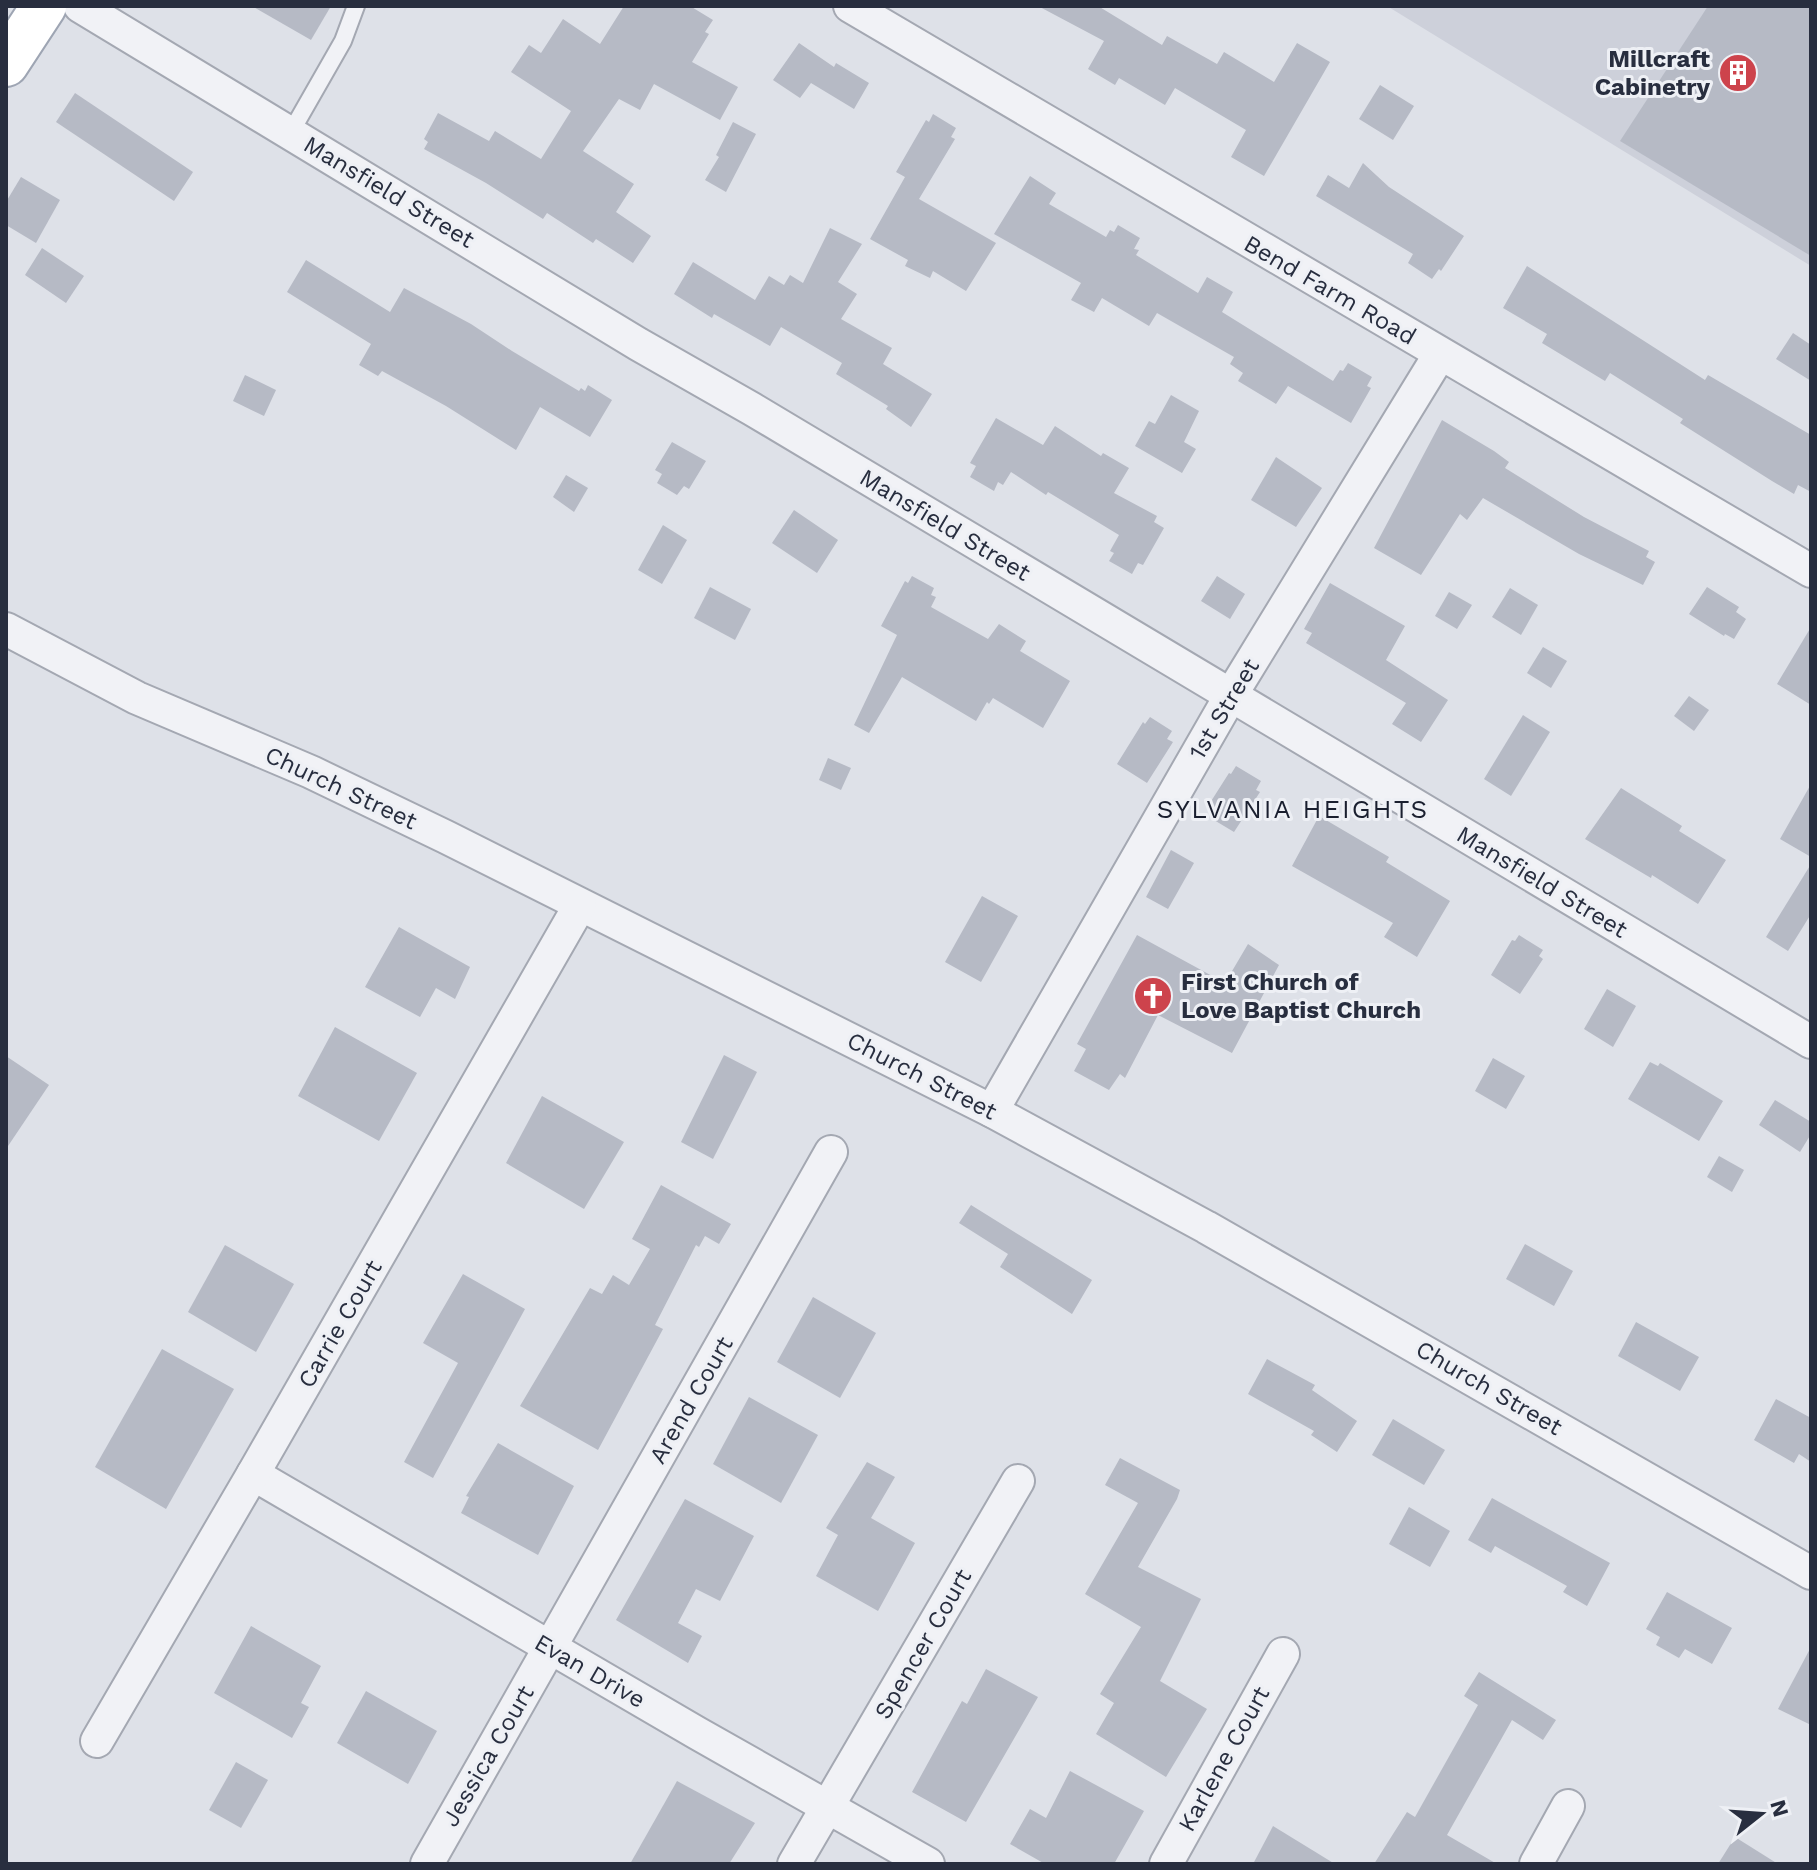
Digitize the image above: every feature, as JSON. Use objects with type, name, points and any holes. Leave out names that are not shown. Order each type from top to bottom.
[{"type":"main road","points":[[6,64],[44,6]]},
{"type":"street","name":"Mansfield Street","points":[[80,6],[638,344],[1811,1042]]},
{"type":"street","name":"Bend Farm Road","points":[[850,6],[1811,571]]},
{"type":"street","name":"1st Street","points":[[992,1111],[1231,695],[1440,354]]},
{"type":"street","name":"Church Street","points":[[6,629],[137,698],[311,772],[992,1111],[1195,1220],[1811,1573]]},
{"type":"street","name":"Carrie Court","points":[[97,1741],[580,905]]},
{"type":"street","name":"Arend Court","points":[[550,1648],[831,1152]]},
{"type":"street","name":"Evan Drive","points":[[253,1474],[928,1864]]},
{"type":"street","name":"Spencer Court","points":[[794,1864],[1018,1481]]},
{"type":"street","name":"Jessica Court","points":[[427,1864],[550,1648]]},
{"type":"street","name":"Karlene Court","points":[[1166,1864],[1283,1654]]},
{"type":"street","points":[[1536,1864],[1568,1806]]},
{"type":"lane","points":[[291,132],[343,41],[356,6]]},
{"type":"shaded area","points":[[1387,6],[1811,6],[1811,266]]},
{"type":"building","points":[[252,6],[331,6],[311,40]]},
{"type":"building","points":[[624,6],[690,6],[713,20],[705,32],[709,34],[692,62],[738,87],[720,120],[654,84],[640,110],[619,99],[583,151],[634,184],[616,212],[651,236],[633,263],[596,239],[593,243],[547,213],[543,219],[424,149],[428,142],[424,139],[438,113],[489,141],[495,131],[541,159],[571,111],[511,72],[529,45],[541,53],[563,19],[600,44]]},
{"type":"building","points":[[1038,6],[1098,6],[1162,45],[1167,36],[1217,64],[1224,52],[1274,82],[1297,43],[1330,62],[1264,176],[1231,157],[1246,130],[1175,88],[1165,105],[1119,78],[1115,85],[1088,69],[1104,41]]},
{"type":"building","name":"Millcraft Cabinetry","points":[[1708,6],[1811,6],[1811,256],[1620,141]]},
{"type":"building","points":[[799,43],[834,67],[836,63],[869,83],[854,109],[811,83],[800,98],[773,80]]},
{"type":"building","points":[[1380,85],[1414,106],[1393,140],[1359,119]]},
{"type":"building","points":[[75,93],[193,172],[174,201],[56,122]]},
{"type":"building","points":[[933,114],[956,128],[951,137],[955,139],[919,199],[996,243],[966,291],[933,271],[930,278],[905,266],[908,260],[870,239],[905,177],[896,172],[926,120],[929,122]]},
{"type":"building","points":[[733,122],[756,134],[726,192],[705,180],[719,157],[716,155]]},
{"type":"building","points":[[1363,163],[1389,187],[1464,236],[1441,271],[1439,269],[1432,279],[1408,263],[1413,254],[1316,196],[1328,175],[1349,188]]},
{"type":"building","points":[[1030,176],[1056,193],[1049,204],[1106,237],[1118,225],[1140,238],[1134,249],[1139,250],[1136,255],[1198,293],[1207,277],[1233,292],[1222,312],[1333,381],[1348,363],[1372,377],[1367,386],[1371,388],[1351,423],[1288,386],[1276,404],[1238,381],[1243,373],[1230,364],[1234,357],[1157,313],[1149,326],[1102,298],[1094,312],[1071,300],[1081,283],[994,234]]},
{"type":"building","points":[[21,177],[60,200],[36,243],[6,225],[6,202]]},
{"type":"building","points":[[830,228],[862,244],[838,282],[857,294],[841,319],[892,348],[883,364],[932,394],[911,427],[886,409],[888,406],[836,374],[842,363],[781,327],[770,346],[714,314],[712,318],[674,294],[693,262],[755,300],[769,276],[784,285],[790,275],[803,283]]},
{"type":"building","points":[[42,248],[84,276],[66,303],[25,275]]},
{"type":"building","points":[[306,260],[390,312],[404,288],[471,324],[579,391],[581,388],[585,391],[588,385],[612,400],[590,437],[540,407],[516,450],[382,371],[378,376],[359,365],[371,344],[287,292]]},
{"type":"building","points":[[1527,266],[1705,380],[1708,375],[1811,435],[1811,492],[1798,485],[1794,494],[1680,423],[1683,419],[1610,373],[1605,381],[1542,343],[1547,334],[1503,308]]},
{"type":"building","points":[[1793,333],[1811,345],[1811,381],[1776,359]]},
{"type":"building","points":[[245,375],[276,390],[264,416],[233,401]]},
{"type":"building","points":[[1171,395],[1199,411],[1184,442],[1196,449],[1182,473],[1135,446],[1149,421],[1155,424]]},
{"type":"building","points":[[996,418],[1043,445],[1055,426],[1101,456],[1103,453],[1129,468],[1114,493],[1157,516],[1154,522],[1164,528],[1143,565],[1138,563],[1132,574],[1109,561],[1114,553],[1110,551],[1119,535],[1011,472],[1003,485],[998,482],[994,491],[970,477],[976,466],[970,463]]},
{"type":"building","points":[[1442,420],[1509,462],[1505,468],[1584,517],[1649,551],[1646,557],[1655,562],[1643,585],[1579,554],[1483,498],[1467,520],[1460,514],[1421,575],[1374,548]]},
{"type":"building","points":[[672,442],[706,461],[689,489],[684,486],[677,495],[657,483],[662,474],[655,470]]},
{"type":"building","points":[[1276,457],[1322,488],[1296,527],[1251,500]]},
{"type":"building","points":[[566,475],[588,488],[574,512],[553,497]]},
{"type":"building","points":[[794,510],[838,540],[817,573],[772,543]]},
{"type":"building","points":[[663,525],[687,540],[662,584],[638,570]]},
{"type":"building","points":[[912,576],[934,588],[931,595],[936,597],[931,607],[988,639],[999,624],[1026,641],[1020,651],[1070,681],[1043,728],[993,698],[989,704],[987,702],[976,721],[902,677],[869,733],[854,725],[897,635],[881,626],[905,581],[908,583]]},
{"type":"building","points":[[1217,576],[1245,594],[1230,619],[1201,601]]},
{"type":"building","points":[[1330,583],[1405,626],[1386,660],[1448,700],[1421,742],[1392,724],[1406,703],[1306,643],[1312,633],[1304,629]]},
{"type":"building","points":[[710,587],[751,609],[735,640],[694,618]]},
{"type":"building","points":[[1707,587],[1739,607],[1736,612],[1746,619],[1734,639],[1689,614]]},
{"type":"building","points":[[1510,588],[1538,605],[1521,635],[1492,617]]},
{"type":"building","points":[[1449,592],[1472,605],[1457,629],[1435,616]]},
{"type":"building","points":[[1811,627],[1811,705],[1777,684]]},
{"type":"building","points":[[1543,647],[1567,661],[1551,688],[1527,673]]},
{"type":"building","points":[[1689,696],[1709,710],[1694,731],[1674,716]]},
{"type":"building","points":[[1523,715],[1550,732],[1511,796],[1484,779]]},
{"type":"building","points":[[1150,717],[1172,731],[1167,739],[1173,742],[1147,783],[1117,764],[1143,722],[1145,724]]},
{"type":"building","points":[[828,758],[851,768],[841,790],[819,780]]},
{"type":"building","points":[[1236,766],[1261,781],[1256,790],[1260,792],[1234,832],[1214,820],[1219,813],[1208,806]]},
{"type":"building","points":[[1811,784],[1811,857],[1780,839]]},
{"type":"building","points":[[1621,788],[1682,826],[1679,831],[1726,860],[1698,904],[1585,839]]},
{"type":"building","points":[[1319,816],[1389,857],[1386,862],[1450,901],[1417,957],[1384,937],[1393,923],[1292,866]]},
{"type":"building","points":[[1171,850],[1194,863],[1168,909],[1146,897]]},
{"type":"building","points":[[1811,864],[1811,914],[1788,951],[1766,937]]},
{"type":"building","points":[[982,896],[1018,916],[981,982],[945,962]]},
{"type":"building","points":[[399,927],[470,967],[455,999],[436,988],[420,1017],[365,987]]},
{"type":"building","name":"First Church of Love Baptist Church","points":[[1137,935],[1225,983],[1248,944],[1279,965],[1232,1053],[1158,1015],[1125,1078],[1120,1074],[1109,1090],[1074,1071],[1086,1049],[1077,1044]]},
{"type":"building","points":[[1519,935],[1543,950],[1539,956],[1543,959],[1520,994],[1491,975],[1512,940],[1515,941]]},
{"type":"building","points":[[1607,989],[1636,1006],[1613,1047],[1584,1029]]},
{"type":"building","points":[[335,1027],[417,1073],[379,1141],[298,1096]]},
{"type":"building","points":[[724,1055],[757,1072],[713,1159],[681,1142]]},
{"type":"building","points":[[6,1056],[49,1085],[6,1149]]},
{"type":"building","points":[[1493,1058],[1525,1076],[1506,1109],[1475,1091]]},
{"type":"building","points":[[1650,1062],[1658,1066],[1660,1063],[1723,1101],[1699,1141],[1628,1099]]},
{"type":"building","points":[[542,1096],[624,1142],[584,1209],[506,1163]]},
{"type":"building","points":[[1775,1100],[1811,1122],[1811,1134],[1800,1152],[1759,1125]]},
{"type":"building","points":[[1719,1156],[1744,1170],[1732,1192],[1707,1177]]},
{"type":"building","points":[[661,1185],[731,1224],[719,1244],[705,1236],[699,1247],[696,1245],[655,1325],[663,1329],[598,1450],[520,1406],[590,1288],[602,1294],[613,1275],[629,1285],[650,1249],[632,1239]]},
{"type":"building","points":[[971,1205],[1092,1280],[1072,1314],[1000,1267],[1008,1254],[959,1223]]},
{"type":"building","points":[[1525,1244],[1573,1271],[1554,1306],[1506,1279]]},
{"type":"building","points":[[225,1245],[294,1284],[256,1352],[188,1312]]},
{"type":"building","points":[[463,1274],[525,1309],[433,1478],[404,1462],[458,1363],[423,1343]]},
{"type":"building","points":[[813,1297],[876,1333],[840,1398],[777,1362]]},
{"type":"building","points":[[1636,1322],[1699,1357],[1680,1391],[1618,1356]]},
{"type":"building","points":[[162,1349],[234,1389],[166,1509],[95,1467]]},
{"type":"building","points":[[1267,1359],[1315,1385],[1312,1390],[1357,1421],[1337,1452],[1311,1435],[1314,1431],[1248,1394]]},
{"type":"building","points":[[749,1397],[818,1435],[781,1503],[713,1464]]},
{"type":"building","points":[[1776,1399],[1811,1418],[1811,1462],[1799,1454],[1794,1463],[1754,1440]]},
{"type":"building","points":[[1393,1419],[1445,1450],[1424,1485],[1372,1455]]},
{"type":"building","points":[[498,1443],[574,1486],[538,1555],[461,1513],[469,1497],[466,1496]]},
{"type":"building","points":[[1120,1458],[1180,1490],[1138,1567],[1201,1599],[1160,1681],[1207,1709],[1166,1777],[1096,1734],[1114,1703],[1100,1694],[1141,1627],[1085,1594],[1138,1503],[1105,1485]]},
{"type":"building","points":[[867,1462],[895,1477],[871,1518],[915,1543],[878,1611],[816,1576],[838,1535],[826,1528]]},
{"type":"building","points":[[1492,1498],[1610,1563],[1587,1606],[1563,1592],[1567,1586],[1495,1546],[1491,1553],[1468,1540]]},
{"type":"building","points":[[685,1499],[754,1536],[720,1601],[696,1589],[678,1623],[702,1636],[688,1663],[616,1620]]},
{"type":"building","points":[[1409,1507],[1450,1531],[1430,1567],[1389,1544]]},
{"type":"building","points":[[1667,1592],[1732,1628],[1712,1664],[1685,1649],[1679,1658],[1656,1645],[1660,1637],[1646,1629]]},
{"type":"building","points":[[251,1626],[321,1666],[301,1703],[309,1707],[292,1738],[214,1693]]},
{"type":"building","points":[[1811,1647],[1811,1725],[1778,1709]]},
{"type":"building","points":[[986,1669],[1038,1697],[966,1822],[912,1792],[962,1701],[967,1704]]},
{"type":"building","points":[[1479,1672],[1556,1720],[1543,1740],[1512,1720],[1447,1835],[1497,1864],[1374,1864],[1407,1812],[1415,1817],[1478,1705],[1464,1696]]},
{"type":"building","points":[[366,1691],[437,1731],[408,1784],[337,1743]]},
{"type":"building","points":[[236,1762],[268,1780],[241,1828],[209,1810]]},
{"type":"building","points":[[1070,1771],[1144,1811],[1114,1864],[1045,1864],[1010,1844],[1030,1809],[1046,1818]]},
{"type":"building","points":[[677,1781],[755,1823],[729,1864],[630,1864]]},
{"type":"building","points":[[1273,1826],[1335,1864],[1253,1864]]},
{"type":"building","points":[[1735,1837],[1778,1864],[1718,1864]]},
{"type":"place","name":"Millcraft Cabinetry","points":[[1738,73]]},
{"type":"place","name":"First Church of Love Baptist Church","points":[[1153,996]]},
{"type":"district","name":"SYLVANIA HEIGHTS","points":[[1293,809]]}]
